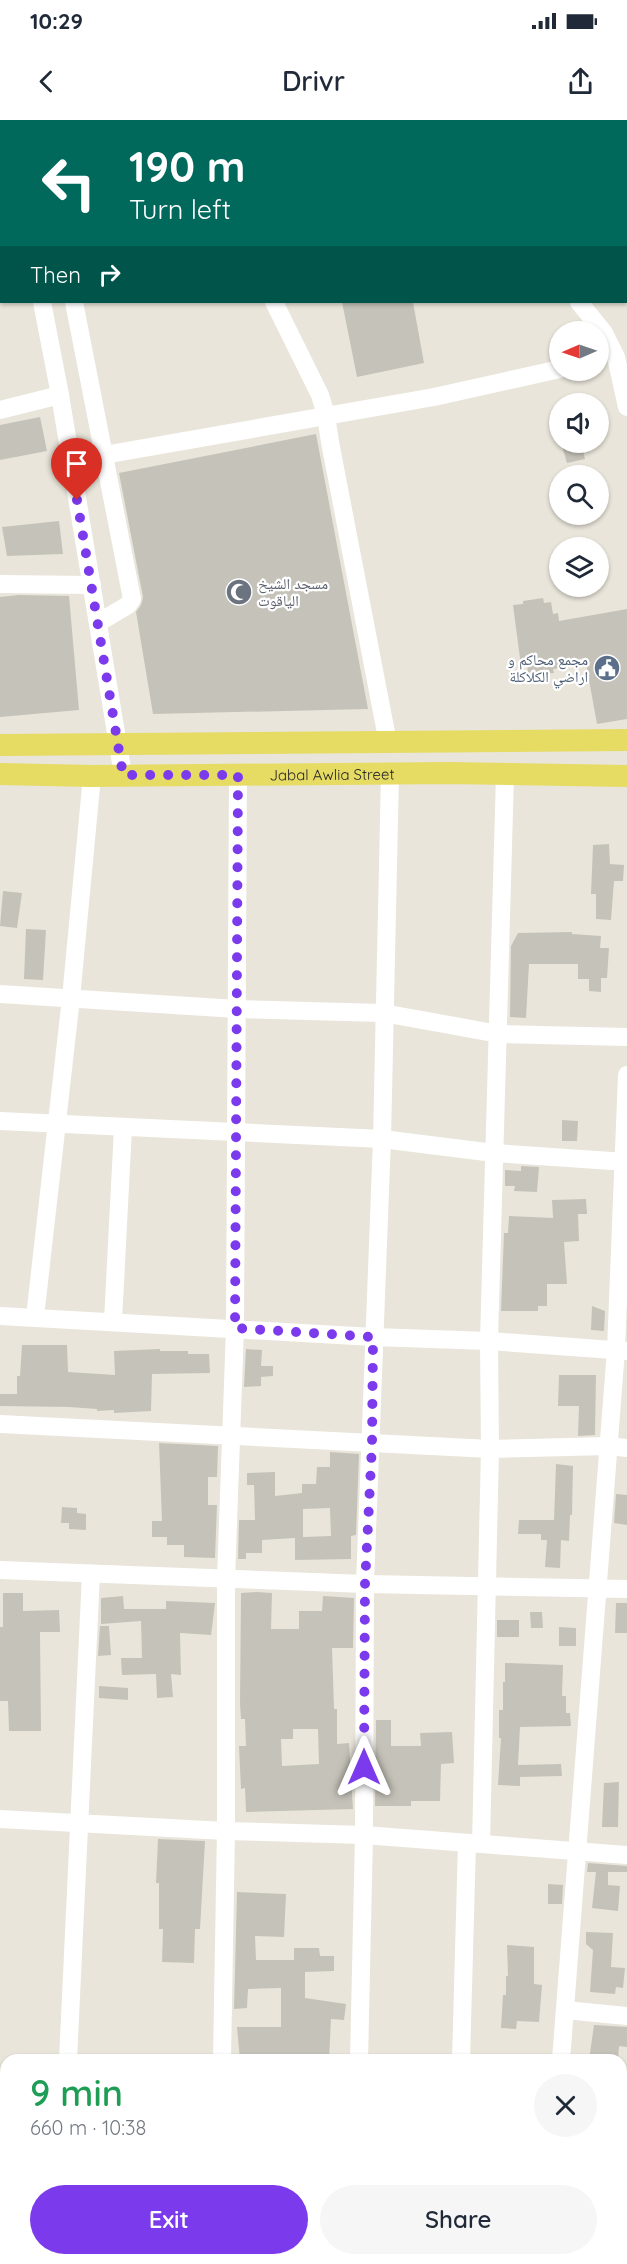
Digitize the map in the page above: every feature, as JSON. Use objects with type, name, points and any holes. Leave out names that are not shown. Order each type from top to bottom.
[{"type":"main road","name":"Jabal Awlia Street","points":[[0,745],[627,740]]},
{"type":"main road","name":"Jabal Awlia Street","points":[[0,774],[627,776]]},
{"type":"street","points":[[42,303],[60,395],[123,775]]},
{"type":"street","points":[[74,303],[132,599],[128,605],[98,623]]},
{"type":"street","points":[[274,303],[320,394],[326,415],[388,743]]},
{"type":"street","points":[[580,303],[604,333],[614,357],[627,407]]},
{"type":"street","points":[[104,455],[434,397],[549,371]]},
{"type":"street","points":[[0,410],[60,395]]},
{"type":"street","points":[[0,584],[92,585]]},
{"type":"street","points":[[358,2054],[364,1835],[365,1584],[382,1139],[390,774]]},
{"type":"street","points":[[222,2054],[226,1831],[226,1579],[235,1328],[238,775]]},
{"type":"street","points":[[461,2054],[474,1843],[490,1449],[489,1341],[506,775]]},
{"type":"street","points":[[35,1317],[92,776]]},
{"type":"street","points":[[0,994],[237,1009],[383,1013],[499,1034],[627,1037]]},
{"type":"street","points":[[561,2054],[608,1446],[622,1351],[627,1074]]},
{"type":"street","points":[[0,1122],[382,1139],[494,1154],[625,1162]]},
{"type":"street","points":[[113,1321],[123,1128]]},
{"type":"street","points":[[0,1316],[373,1337],[489,1341],[622,1351]]},
{"type":"street","points":[[0,1424],[86,1430],[231,1435],[372,1445],[490,1449],[608,1446],[627,1448]]},
{"type":"street","points":[[0,1570],[365,1584],[627,1589]]},
{"type":"street","points":[[68,2054],[92,1574]]},
{"type":"street","points":[[0,1819],[226,1831],[364,1835],[627,1855]]},
{"type":"street","points":[[565,2010],[627,2016]]},
{"type":"building","points":[[342,303],[413,303],[424,363],[357,377]]},
{"type":"building","points":[[40,417],[47,451],[0,460],[0,425]]},
{"type":"building","name":"مسجد الشيخ الياقوت","points":[[316,434],[368,709],[153,714],[136,612],[143,597],[119,473]]},
{"type":"building","points":[[564,453],[584,453],[585,459],[567,463]]},
{"type":"building","points":[[59,521],[63,554],[7,556],[2,527]]},
{"type":"building","points":[[69,596],[79,710],[0,717],[0,597]]},
{"type":"building","points":[[543,598],[544,603],[551,602],[553,614],[558,613],[559,621],[627,609],[627,719],[597,724],[585,658],[560,662],[561,668],[553,669],[554,673],[536,675],[535,672],[528,673],[527,665],[521,666],[513,605]]},
{"type":"building","points":[[609,844],[610,864],[624,865],[623,881],[614,881],[611,920],[596,919],[596,894],[591,894],[593,845]]},
{"type":"building","points":[[3,891],[22,893],[17,928],[0,926]]},
{"type":"building","points":[[26,929],[46,930],[43,980],[24,979]]},
{"type":"building","points":[[572,932],[572,934],[601,936],[600,948],[609,948],[607,978],[601,978],[601,992],[589,991],[589,979],[578,979],[578,964],[529,964],[526,1018],[510,1017],[511,946],[518,933]]},
{"type":"building","points":[[562,1120],[578,1121],[577,1141],[562,1141]]},
{"type":"building","points":[[521,1166],[539,1167],[537,1192],[514,1191],[515,1186],[505,1186],[505,1170],[521,1171]]},
{"type":"building","points":[[586,1199],[587,1214],[578,1214],[579,1241],[564,1242],[567,1284],[547,1284],[547,1306],[538,1306],[538,1311],[501,1311],[504,1233],[508,1233],[509,1216],[553,1218],[552,1200]]},
{"type":"building","points":[[592,1306],[605,1311],[604,1331],[591,1330]]},
{"type":"building","points":[[22,1345],[67,1345],[68,1372],[115,1375],[114,1351],[160,1349],[160,1351],[188,1351],[188,1354],[209,1354],[210,1373],[152,1374],[151,1411],[114,1413],[114,1410],[97,1411],[97,1409],[69,1407],[0,1406],[0,1394],[17,1394],[17,1376],[20,1376]]},
{"type":"building","points":[[246,1349],[262,1350],[261,1366],[273,1366],[273,1376],[261,1377],[261,1386],[244,1387]]},
{"type":"building","points":[[559,1375],[596,1375],[595,1435],[578,1436],[579,1406],[558,1406]]},
{"type":"building","points":[[159,1443],[218,1446],[217,1477],[208,1477],[208,1505],[217,1505],[215,1558],[184,1557],[184,1545],[167,1545],[167,1537],[152,1537],[152,1521],[162,1521]]},
{"type":"building","points":[[330,1452],[359,1454],[356,1535],[351,1536],[351,1559],[295,1560],[295,1538],[262,1540],[262,1553],[246,1553],[246,1559],[238,1559],[239,1520],[255,1520],[254,1485],[247,1485],[247,1473],[275,1472],[275,1496],[302,1493],[302,1484],[316,1484],[317,1467],[330,1467]],"holes":[[[330,1508],[331,1536],[303,1537],[303,1509]]]},
{"type":"building","points":[[556,1464],[573,1466],[569,1541],[561,1540],[560,1568],[545,1567],[547,1540],[541,1540],[541,1534],[518,1534],[519,1520],[554,1520]]},
{"type":"building","points":[[616,1494],[627,1495],[627,1525],[614,1523]]},
{"type":"building","points":[[62,1507],[77,1508],[77,1513],[86,1514],[86,1530],[69,1529],[69,1523],[61,1523]]},
{"type":"building","points":[[3,1593],[23,1593],[23,1611],[59,1610],[60,1632],[40,1632],[41,1731],[9,1731],[8,1701],[0,1701],[0,1627],[3,1627]]},
{"type":"building","points":[[241,1593],[272,1593],[271,1629],[299,1629],[299,1611],[322,1611],[323,1596],[354,1598],[353,1648],[332,1648],[334,1709],[337,1709],[337,1744],[349,1743],[353,1809],[246,1812],[245,1788],[241,1789],[239,1746],[246,1746],[245,1719],[241,1719],[240,1704]],"holes":[[[293,1729],[318,1729],[319,1764],[282,1766],[281,1739],[293,1739]]]},
{"type":"building","points":[[123,1596],[124,1609],[166,1609],[166,1601],[215,1603],[211,1635],[180,1633],[181,1675],[171,1674],[173,1697],[157,1698],[156,1674],[122,1675],[121,1658],[142,1658],[141,1621],[101,1624],[101,1598]]},
{"type":"building","points":[[616,1603],[627,1603],[627,1633],[615,1633]]},
{"type":"building","points":[[530,1612],[542,1612],[543,1628],[531,1628]]},
{"type":"building","points":[[497,1620],[519,1620],[519,1637],[497,1637]]},
{"type":"building","points":[[100,1626],[109,1626],[111,1655],[98,1656]]},
{"type":"building","points":[[559,1627],[576,1628],[576,1646],[559,1646]]},
{"type":"building","points":[[505,1663],[563,1665],[562,1696],[566,1696],[566,1713],[570,1713],[571,1726],[520,1727],[518,1765],[561,1764],[562,1776],[520,1777],[520,1786],[498,1785],[501,1738],[499,1738],[499,1710],[503,1710]]},
{"type":"building","points":[[99,1686],[128,1688],[128,1700],[99,1698]]},
{"type":"building","points":[[376,1720],[391,1720],[391,1746],[421,1746],[420,1733],[452,1732],[454,1763],[441,1764],[440,1801],[411,1801],[411,1806],[375,1806]]},
{"type":"building","points":[[619,1782],[618,1827],[602,1827],[604,1783]]},
{"type":"building","points":[[158,1839],[205,1841],[200,1929],[195,1929],[194,1963],[162,1962],[163,1929],[159,1929],[159,1883],[156,1883]]},
{"type":"building","points":[[588,1863],[627,1866],[627,1872],[608,1872],[608,1885],[620,1886],[618,1911],[592,1908],[596,1872],[587,1872]]},
{"type":"building","points":[[548,1884],[563,1885],[562,1904],[548,1904]]},
{"type":"building","points":[[237,1892],[286,1894],[284,1937],[255,1936],[256,1960],[294,1960],[294,1948],[319,1948],[320,1956],[334,1956],[334,1971],[305,1972],[305,1998],[346,2004],[344,2020],[331,2019],[329,2054],[239,2054],[237,2027],[281,2027],[281,1988],[248,1989],[247,2008],[234,2009]]},
{"type":"building","points":[[586,1932],[613,1933],[611,1967],[625,1968],[623,1988],[616,1987],[615,1994],[590,1992],[593,1950],[586,1944]]},
{"type":"building","points":[[507,1945],[534,1947],[534,1984],[542,1985],[539,2022],[517,2021],[516,2029],[501,2028],[503,1995],[506,1995],[506,1976],[508,1976]]},
{"type":"building","points":[[594,2025],[627,2027],[627,2047],[619,2046],[618,2054],[590,2054]]},
{"type":"place","name":"مسجد الشيخ الياقوت","points":[[239,592]]},
{"type":"place","name":"مجمع محاكم و اراضي الكلاكلة","points":[[607,668]]},
{"type":"route","points":[[77,500],[123,775],[238,775],[235,1328],[373,1337],[372,1445],[365,1584],[364,1767]]}]
